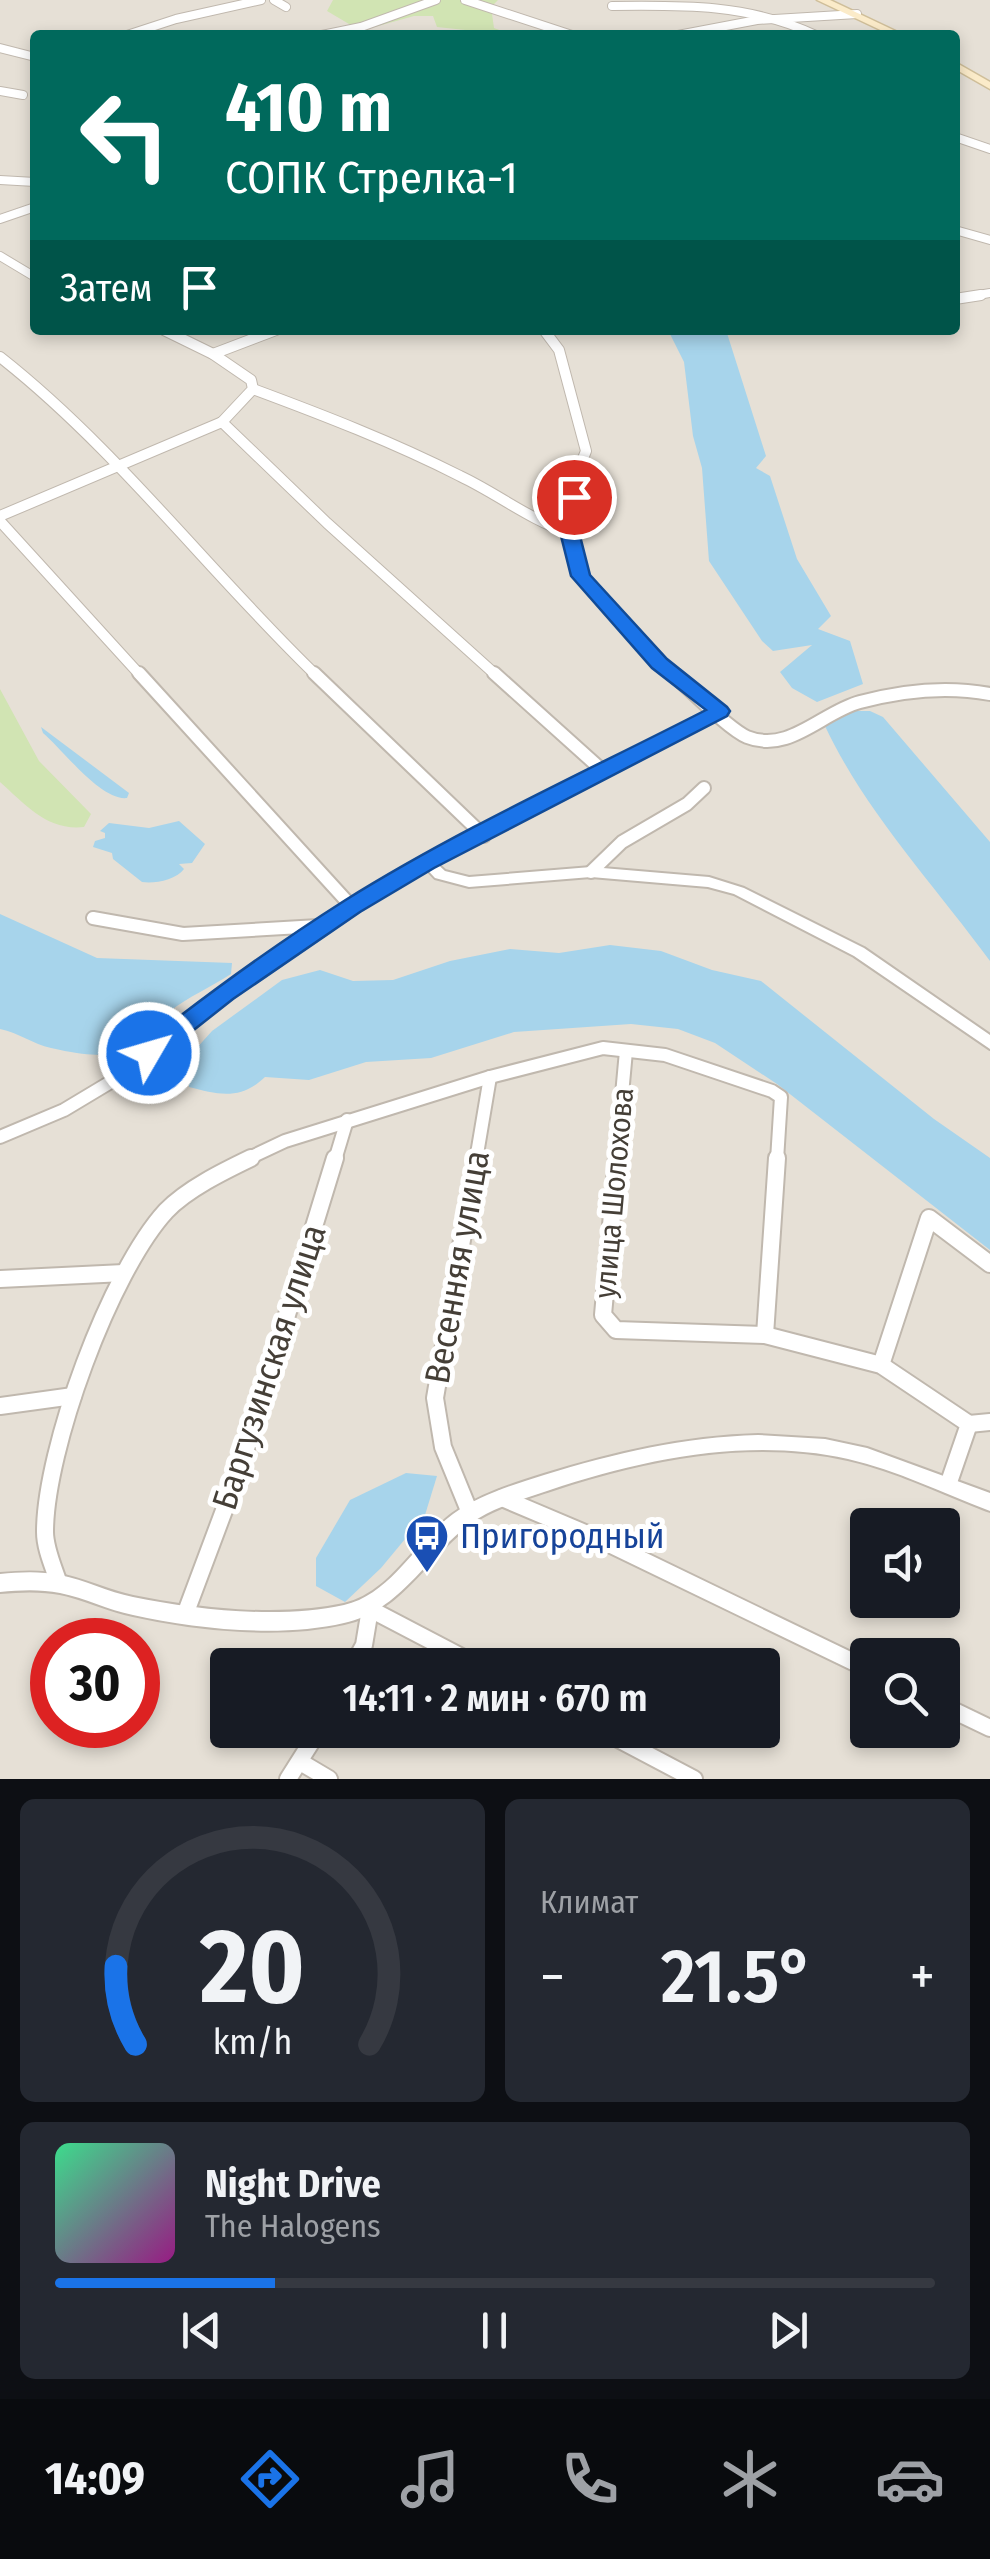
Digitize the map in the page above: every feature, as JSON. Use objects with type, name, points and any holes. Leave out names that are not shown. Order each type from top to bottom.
[{"type":"main road","points":[[822,0],[889,30]]},
{"type":"main road","points":[[960,68],[990,86]]},
{"type":"street","points":[[139,30],[261,0]]},
{"type":"street","points":[[274,0],[286,8]]},
{"type":"street","points":[[349,30],[436,0]]},
{"type":"street","points":[[466,0],[557,30]]},
{"type":"street","points":[[612,6],[678,0],[755,4],[793,17],[810,30]]},
{"type":"street","points":[[704,30],[757,20],[857,14]]},
{"type":"street","points":[[0,48],[30,56]]},
{"type":"street","points":[[0,91],[24,95]]},
{"type":"street","points":[[960,139],[990,150]]},
{"type":"street","points":[[0,180],[30,182]]},
{"type":"street","points":[[0,219],[30,209]]},
{"type":"street","points":[[960,231],[990,240]]},
{"type":"street","points":[[0,256],[30,273]]},
{"type":"street","points":[[960,298],[990,294]]},
{"type":"street","points":[[960,300],[990,303]]},
{"type":"street","points":[[176,335],[245,373],[253,389],[434,464],[488,490],[538,524],[570,532]]},
{"type":"street","points":[[213,354],[263,335]]},
{"type":"street","points":[[548,335],[559,350],[586,451],[576,476],[570,532],[580,576],[660,664],[746,737],[780,743],[841,708],[869,698],[954,690],[990,694]]},
{"type":"street","points":[[0,357],[48,395],[260,620],[484,836]]},
{"type":"street","points":[[253,389],[222,422],[0,519],[352,907]]},
{"type":"street","points":[[222,422],[327,523],[604,771]]},
{"type":"street","points":[[0,1137],[64,1110],[119,1076],[224,993],[321,926],[426,862],[484,836],[720,711]]},
{"type":"street","points":[[590,872],[622,842],[687,804],[704,788]]},
{"type":"street","points":[[426,862],[440,875],[469,882],[590,872],[694,880],[739,891],[842,942],[922,993],[990,1044]]},
{"type":"street","points":[[93,918],[183,934],[321,926]]},
{"type":"street","points":[[59,1584],[45,1537],[47,1500],[72,1396],[124,1272],[167,1210],[232,1167],[285,1141],[490,1077],[603,1048],[665,1055],[781,1097],[765,1336],[881,1365],[969,1424],[990,1422]]},
{"type":"street","name":"улица Шолохова","points":[[626,1051],[603,1315],[616,1330],[765,1336]]},
{"type":"street","name":"Весенняя улица","points":[[470,1513],[442,1447],[435,1398],[490,1077]]},
{"type":"street","name":"Баргузинская улица","points":[[186,1612],[241,1464],[347,1120]]},
{"type":"street","points":[[881,1365],[929,1218],[990,1264]]},
{"type":"street","points":[[0,1280],[124,1272]]},
{"type":"street","points":[[0,1406],[72,1396]]},
{"type":"street","points":[[948,1485],[969,1424]]},
{"type":"street","points":[[0,1583],[59,1584],[132,1606],[294,1620],[370,1609],[470,1513],[502,1498],[586,1470],[675,1448],[751,1440],[828,1447],[888,1463],[990,1502]]},
{"type":"street","points":[[502,1498],[599,1539],[850,1660]]},
{"type":"street","points":[[362,1648],[370,1609]]},
{"type":"street","points":[[370,1609],[445,1648]]},
{"type":"street","points":[[960,1714],[990,1728]]},
{"type":"street","points":[[288,1779],[310,1748]]},
{"type":"street","points":[[635,1748],[694,1779]]},
{"type":"street","points":[[302,1763],[329,1779]]},
{"type":"shaded area","points":[[0,0],[990,0],[990,1779],[0,1779]]},
{"type":"green space","points":[[333,0],[498,0],[491,7],[494,28],[499,30],[437,27],[433,16],[414,16],[364,30],[347,30],[349,24],[327,11]]},
{"type":"green space","points":[[0,689],[39,761],[91,814],[84,827],[48,821],[0,782]]},
{"type":"water","points":[[670,335],[728,335],[766,456],[756,468],[770,476],[797,559],[831,616],[818,629],[850,641],[863,684],[817,702],[792,688],[780,672],[812,645],[773,651],[762,641],[709,561],[702,468],[693,436],[684,362]]},
{"type":"water","points":[[846,711],[870,711],[883,717],[990,842],[990,961],[880,818],[842,758],[825,726]]},
{"type":"water","points":[[41,727],[129,793],[127,798],[117,797],[94,783]]},
{"type":"water","points":[[179,821],[205,844],[192,863],[179,864],[184,869],[164,880],[142,882],[113,859],[112,853],[93,847],[95,841],[105,838],[100,831],[109,823],[149,828]]},
{"type":"water","points":[[0,914],[97,958],[232,963],[231,974],[177,1006],[118,1050],[92,1055],[51,1048],[0,1029]]},
{"type":"water","points":[[610,945],[661,951],[712,970],[761,981],[934,1119],[990,1158],[990,1250],[777,1084],[715,1043],[678,1029],[631,1024],[514,1032],[431,1058],[366,1062],[309,1080],[265,1077],[238,1092],[189,1087],[186,1060],[212,1031],[282,980],[320,970],[353,981],[393,980],[450,961],[510,949],[559,953]]},
{"type":"water","points":[[406,1473],[437,1476],[425,1515],[381,1568],[345,1602],[316,1586],[316,1558],[350,1500]]},
{"type":"place","name":"Пригородный","points":[[427,1574]]},
{"type":"route","points":[[149,1053],[224,993],[321,926],[426,862],[484,836],[720,711],[660,664],[580,576],[570,532],[574,497]]}]
